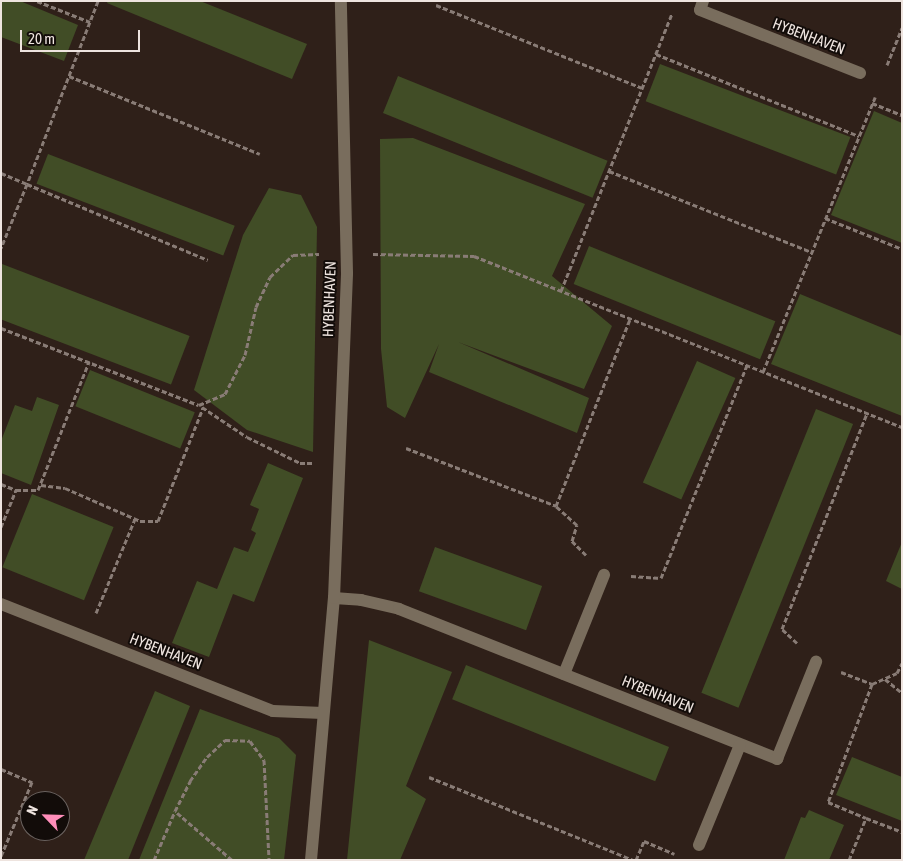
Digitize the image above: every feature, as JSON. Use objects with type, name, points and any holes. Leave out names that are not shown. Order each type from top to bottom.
[{"type":"street","name":"HYBENHAVEN","points":[[311,860],[334,598],[347,254],[341,1]]},
{"type":"street","name":"HYBENHAVEN","points":[[703,1],[700,10],[860,73]]},
{"type":"street","points":[[564,674],[604,575]]},
{"type":"street","name":"HYBENHAVEN","points":[[334,598],[361,600],[400,608],[777,760],[816,662]]},
{"type":"street","name":"HYBENHAVEN","points":[[1,604],[273,711],[323,713]]},
{"type":"street","points":[[699,845],[740,744]]},
{"type":"path","points":[[37,1],[90,22]]},
{"type":"path","points":[[1,248],[98,1]]},
{"type":"path","points":[[436,6],[642,88]]},
{"type":"path","points":[[561,291],[674,10]]},
{"type":"path","points":[[884,73],[902,28]]},
{"type":"path","points":[[656,54],[859,136]]},
{"type":"path","points":[[69,76],[260,154]]},
{"type":"path","points":[[763,372],[878,89]]},
{"type":"path","points":[[872,103],[902,114]]},
{"type":"path","points":[[609,171],[812,252]]},
{"type":"path","points":[[1,173],[208,260]]},
{"type":"path","points":[[825,218],[902,249]]},
{"type":"path","points":[[199,405],[226,394],[245,355],[256,307],[270,276],[293,255],[474,256],[902,427]]},
{"type":"path","points":[[556,506],[630,319]]},
{"type":"path","points":[[1,328],[199,405],[246,437],[300,463],[339,463]]},
{"type":"path","points":[[1,484],[16,490],[38,490],[90,362]]},
{"type":"path","points":[[406,448],[556,506],[577,525],[572,541],[604,575],[661,578],[747,365]]},
{"type":"path","points":[[41,485],[65,488],[135,519],[158,521],[203,408]]},
{"type":"path","points":[[867,413],[782,629],[816,662],[872,684],[897,674],[902,663]]},
{"type":"path","points":[[1,527],[16,490]]},
{"type":"path","points":[[86,637],[135,519]]},
{"type":"path","points":[[885,679],[902,693]]},
{"type":"path","points":[[872,684],[828,802],[902,832]]},
{"type":"path","points":[[154,860],[190,782],[207,757],[224,740],[250,741],[264,760],[269,860]]},
{"type":"path","points":[[1,769],[32,782],[1,856]]},
{"type":"path","points":[[429,777],[634,860],[644,841],[679,856]]},
{"type":"path","points":[[175,811],[232,860]]},
{"type":"path","points":[[848,860],[866,818]]},
{"type":"green space","points":[[1,1],[20,1],[78,25],[64,61],[1,37]]},
{"type":"green space","points":[[108,1],[200,1],[307,44],[292,79],[107,3]]},
{"type":"green space","points":[[660,64],[850,137],[836,174],[646,101]]},
{"type":"green space","points":[[398,76],[608,161],[593,198],[383,113]]},
{"type":"green space","points":[[874,111],[902,123],[902,243],[831,215]]},
{"type":"green space","points":[[413,138],[585,204],[552,276],[612,326],[584,389],[458,342],[589,398],[577,433],[429,372],[439,344],[405,418],[387,407],[381,349],[380,139]]},
{"type":"green space","points":[[48,154],[235,226],[223,256],[37,184]]},
{"type":"green space","points":[[269,188],[301,195],[317,227],[313,452],[247,430],[194,390],[243,235]]},
{"type":"green space","points":[[589,246],[775,321],[760,359],[574,284]]},
{"type":"green space","points":[[2,264],[190,336],[171,385],[1,319]]},
{"type":"green space","points":[[800,294],[902,336],[902,416],[771,364]]},
{"type":"green space","points":[[697,361],[735,378],[681,500],[643,483]]},
{"type":"green space","points":[[90,370],[195,412],[180,448],[75,406]]},
{"type":"green space","points":[[37,397],[59,405],[31,485],[1,473],[1,441],[15,405],[32,411]]},
{"type":"green space","points":[[816,409],[853,424],[738,708],[701,693]]},
{"type":"green space","points":[[268,463],[303,478],[254,602],[233,594],[209,657],[172,643],[197,581],[217,589],[234,547],[248,552],[256,533],[251,530],[259,509],[250,505]]},
{"type":"green space","points":[[32,494],[114,527],[84,600],[2,567]]},
{"type":"green space","points":[[902,542],[902,589],[886,581]]},
{"type":"green space","points":[[435,547],[542,586],[526,630],[419,591]]},
{"type":"green space","points":[[369,640],[452,672],[406,786],[426,799],[400,860],[347,860]]},
{"type":"green space","points":[[466,665],[669,747],[655,781],[452,699]]},
{"type":"green space","points":[[155,691],[190,706],[128,860],[84,860]]},
{"type":"green space","points":[[200,709],[279,738],[296,755],[284,860],[139,860]]},
{"type":"green space","points":[[852,757],[902,777],[902,821],[836,795]]},
{"type":"green space","points":[[809,810],[844,825],[829,860],[784,860],[801,817],[805,818]]}]
